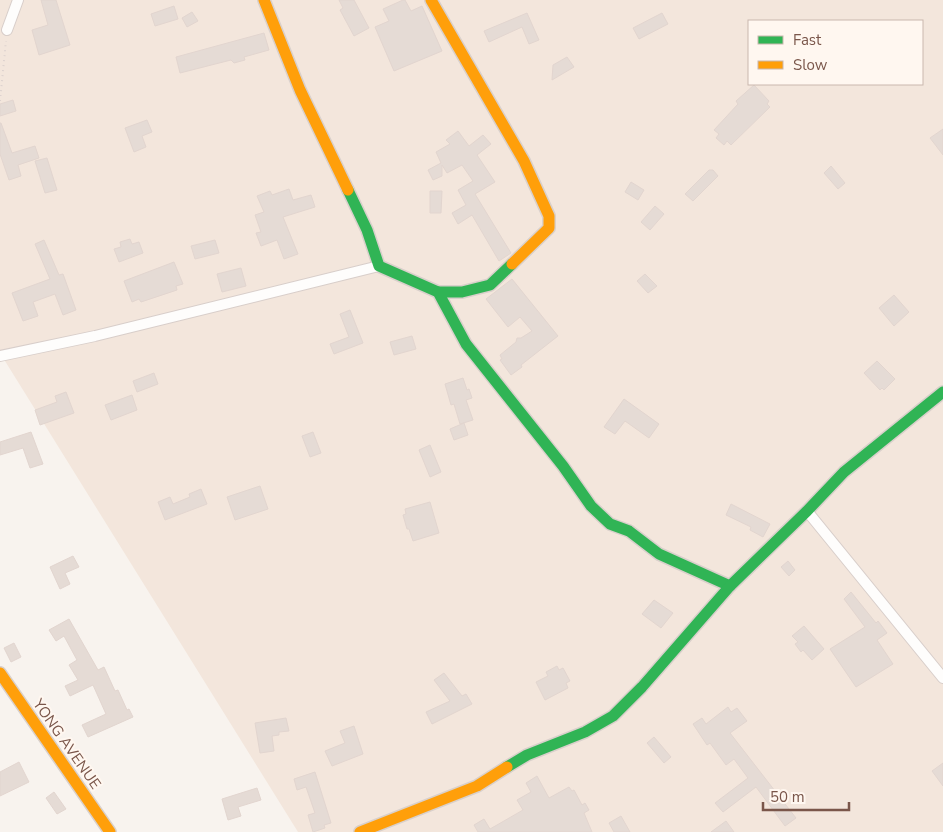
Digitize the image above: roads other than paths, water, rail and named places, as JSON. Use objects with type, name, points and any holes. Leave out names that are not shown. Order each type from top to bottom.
[{"type":"street","points":[[7,30],[18,0]]},
{"type":"street","points":[[264,0],[300,90],[367,230],[379,266]]},
{"type":"street","points":[[0,356],[95,336],[379,266],[438,292],[462,292],[490,285],[550,228],[550,216],[524,161],[431,0]]},
{"type":"street","points":[[438,292],[466,344],[563,466],[591,506],[610,524],[629,530],[659,554],[730,586]]},
{"type":"street","points":[[360,832],[477,786],[527,755],[584,732],[613,716],[642,687],[730,586],[844,472],[943,392]]},
{"type":"street","points":[[807,511],[943,678]]},
{"type":"street","name":"YONG AVENUE","points":[[0,673],[110,832]]}]
